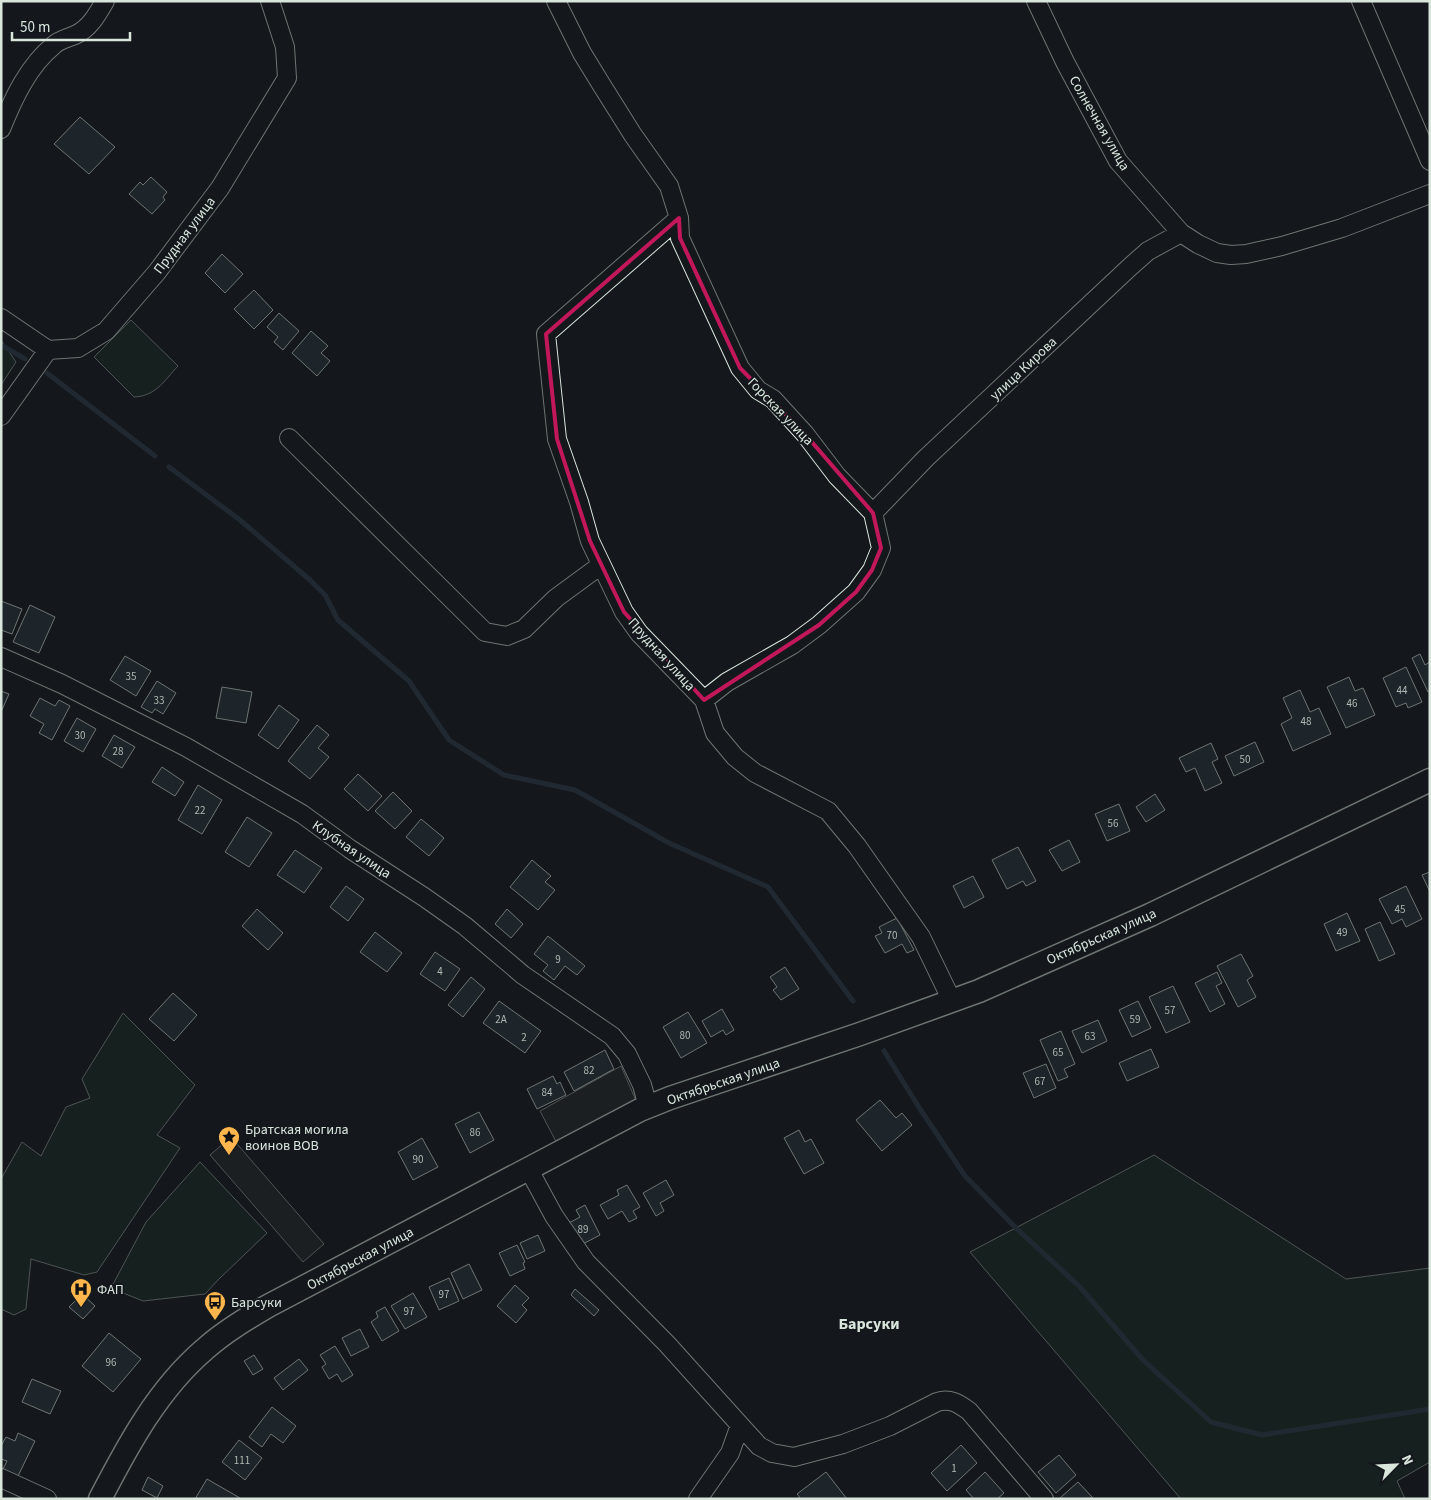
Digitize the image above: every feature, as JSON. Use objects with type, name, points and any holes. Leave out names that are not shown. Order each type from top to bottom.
[{"type":"main road","name":"Октябрьская улица","points":[[100,1499],[125,1452],[160,1398],[205,1349],[242,1321],[268,1306],[648,1106],[952,1001],[1150,915],[1430,780]]},
{"type":"street","points":[[1,129],[12,103],[32,68],[55,44],[78,34],[95,19],[105,1]]},
{"type":"street","name":"Прудная улица","points":[[48,350],[78,348],[106,331],[157,272],[220,188],[287,78],[285,47],[270,1]]},
{"type":"street","name":"Горская улица","points":[[556,1],[582,53],[633,135],[669,186],[678,218],[680,238],[740,368],[758,390],[773,399],[805,434],[837,476],[873,514]]},
{"type":"street","name":"Солнечная улица","points":[[1036,1],[1065,62],[1118,161],[1181,233],[1198,244],[1217,253],[1231,255],[1246,254],[1282,246],[1342,228],[1430,194]]},
{"type":"street","points":[[1362,1],[1430,161]]},
{"type":"street","name":"Прудная улица","points":[[678,218],[546,334],[557,439],[579,502],[590,542],[624,612],[639,633],[704,700],[715,733],[722,744],[734,756],[762,777],[828,811],[858,846],[921,937],[952,1001]]},
{"type":"street","name":"улица Кирова","points":[[873,514],[926,458],[1131,266],[1148,251],[1181,233]]},
{"type":"street","points":[[1,318],[48,350],[1,416]]},
{"type":"street","points":[[289,438],[485,632],[507,636],[524,629],[556,598],[601,565]]},
{"type":"street","points":[[704,700],[727,682],[792,645],[819,625],[856,592],[872,570],[881,548],[873,514]]},
{"type":"street","name":"Клубная улица","points":[[1,657],[66,686],[186,747],[302,814],[350,849],[424,897],[465,926],[523,975],[612,1036],[627,1054],[642,1085],[648,1106]]},
{"type":"street","points":[[528,1168],[558,1222],[586,1262],[667,1344],[759,1446],[772,1453],[794,1457],[843,1444],[890,1426],[937,1402],[943,1400],[953,1401],[969,1411],[1044,1499]]},
{"type":"street","points":[[698,1499],[730,1453],[740,1425]]},
{"type":"street","points":[[1,1478],[47,1499]]},
{"type":"highlighted area","points":[[679,218],[680,238],[740,368],[805,434],[873,513],[881,548],[872,570],[856,592],[819,625],[704,700],[624,612],[590,541],[557,439],[546,334]]},
{"type":"green space","points":[[131,320],[178,366],[154,391],[134,397],[94,357]]},
{"type":"green space","points":[[1,340],[16,362],[1,385]]},
{"type":"green space","points":[[123,1013],[195,1085],[157,1135],[180,1148],[97,1272],[84,1275],[31,1259],[26,1309],[14,1315],[1,1309],[1,1179],[22,1142],[41,1156],[66,1107],[90,1098],[82,1079]]},
{"type":"green space","points":[[1154,1155],[1346,1279],[1430,1268],[1430,1462],[1397,1481],[1405,1499],[1181,1499],[970,1252]]},
{"type":"green space","points":[[200,1162],[267,1233],[205,1294],[143,1301],[111,1288],[146,1222]]},
{"type":"shaded area","points":[[621,1066],[640,1110],[561,1151],[540,1111]]},
{"type":"shaded area","points":[[231,1137],[324,1244],[303,1262],[210,1155]]},
{"type":"building","points":[[80,117],[115,147],[89,174],[54,144]]},
{"type":"building","points":[[151,177],[167,192],[163,197],[165,200],[152,214],[129,194],[140,182],[143,185]]},
{"type":"building","points":[[222,254],[243,274],[225,293],[205,273]]},
{"type":"building","points":[[254,290],[273,310],[254,329],[234,309]]},
{"type":"building","points":[[279,313],[299,331],[283,350],[274,342],[278,337],[267,327]]},
{"type":"building","points":[[311,331],[328,346],[321,353],[330,361],[317,376],[292,353]]},
{"type":"building","points":[[1,601],[22,609],[12,634],[1,630]]},
{"type":"building","points":[[30,605],[55,617],[39,653],[13,642]]},
{"type":"building","points":[[1420,654],[1425,665],[1430,662],[1430,691],[1428,692],[1412,658]]},
{"type":"building","points":[[125,656],[151,671],[136,696],[110,680]]},
{"type":"building","points":[[1406,667],[1422,702],[1408,708],[1406,703],[1396,707],[1383,678]]},
{"type":"building","points":[[1349,677],[1355,691],[1363,688],[1375,715],[1346,728],[1327,687]]},
{"type":"building","points":[[157,681],[176,693],[163,714],[155,709],[152,713],[141,707]]},
{"type":"building","points":[[222,687],[252,692],[246,723],[216,718]]},
{"type":"building","points":[[1300,690],[1310,712],[1319,708],[1331,734],[1293,751],[1281,724],[1292,718],[1283,698]]},
{"type":"building","points":[[1,691],[9,694],[1,712]]},
{"type":"building","points":[[40,698],[55,706],[59,700],[70,706],[52,740],[39,733],[44,724],[30,716]]},
{"type":"building","points":[[279,705],[299,720],[278,749],[258,735]]},
{"type":"building","points":[[77,718],[96,729],[83,752],[64,741]]},
{"type":"building","points":[[317,725],[329,735],[318,748],[329,757],[310,779],[288,761]]},
{"type":"building","points":[[114,735],[135,747],[122,768],[102,756]]},
{"type":"building","points":[[1255,742],[1264,762],[1234,776],[1225,756]]},
{"type":"building","points":[[1211,743],[1218,759],[1212,762],[1222,783],[1205,791],[1195,768],[1186,772],[1179,758]]},
{"type":"building","points":[[162,767],[184,782],[175,796],[152,782]]},
{"type":"building","points":[[358,774],[382,796],[368,811],[344,789]]},
{"type":"building","points":[[198,785],[222,800],[202,834],[178,820]]},
{"type":"building","points":[[393,792],[412,811],[395,829],[375,811]]},
{"type":"building","points":[[1155,794],[1165,810],[1146,822],[1136,807]]},
{"type":"building","points":[[1119,804],[1130,831],[1107,841],[1095,814]]},
{"type":"building","points":[[247,817],[272,833],[249,867],[225,852]]},
{"type":"building","points":[[421,819],[444,838],[429,856],[406,837]]},
{"type":"building","points":[[1069,840],[1080,862],[1062,871],[1049,850]]},
{"type":"building","points":[[1018,847],[1036,881],[1026,886],[1023,881],[1007,889],[992,860]]},
{"type":"building","points":[[295,850],[322,868],[304,893],[277,875]]},
{"type":"building","points":[[532,860],[551,876],[545,882],[555,890],[538,910],[510,887]]},
{"type":"building","points":[[1430,872],[1430,892],[1422,875]]},
{"type":"building","points":[[973,876],[984,897],[964,908],[953,886]]},
{"type":"building","points":[[346,886],[364,899],[348,921],[330,907]]},
{"type":"building","points":[[1406,886],[1422,919],[1406,927],[1402,919],[1392,924],[1379,899]]},
{"type":"building","points":[[257,909],[283,933],[268,950],[242,926]]},
{"type":"building","points":[[507,909],[523,924],[511,938],[495,924]]},
{"type":"building","points":[[1347,913],[1360,941],[1336,951],[1324,924]]},
{"type":"building","points":[[897,918],[914,950],[907,953],[902,944],[885,953],[875,936],[882,933],[879,927]]},
{"type":"building","points":[[1380,922],[1395,954],[1379,961],[1365,929]]},
{"type":"building","points":[[375,932],[402,953],[387,972],[360,952]]},
{"type":"building","points":[[548,936],[585,966],[577,975],[565,966],[554,980],[543,971],[548,965],[534,954]]},
{"type":"building","points":[[435,952],[460,969],[445,991],[420,974]]},
{"type":"building","points":[[1241,954],[1253,976],[1247,980],[1256,997],[1238,1007],[1217,966]]},
{"type":"building","points":[[785,967],[799,989],[781,1000],[773,990],[777,987],[770,977]]},
{"type":"building","points":[[1217,972],[1222,983],[1216,986],[1225,1004],[1210,1012],[1195,983]]},
{"type":"building","points":[[471,977],[485,989],[463,1017],[448,1005]]},
{"type":"building","points":[[1173,986],[1190,1022],[1166,1033],[1149,997]]},
{"type":"building","points":[[173,993],[197,1015],[174,1041],[149,1019]]},
{"type":"building","points":[[499,1001],[541,1031],[525,1053],[483,1023]]},
{"type":"building","points":[[1138,1001],[1151,1028],[1132,1037],[1119,1010]]},
{"type":"building","points":[[722,1009],[734,1030],[726,1035],[723,1030],[711,1037],[702,1021]]},
{"type":"building","points":[[688,1012],[707,1043],[681,1058],[663,1027]]},
{"type":"building","points":[[1098,1020],[1107,1041],[1082,1053],[1072,1031]]},
{"type":"building","points":[[1061,1031],[1075,1064],[1064,1069],[1068,1077],[1058,1081],[1040,1040]]},
{"type":"building","points":[[1151,1049],[1159,1067],[1127,1081],[1119,1063]]},
{"type":"building","points":[[605,1050],[614,1069],[574,1091],[564,1072]]},
{"type":"building","points":[[1046,1064],[1056,1088],[1034,1098],[1023,1073]]},
{"type":"building","points":[[553,1076],[557,1084],[560,1082],[566,1095],[537,1109],[527,1089]]},
{"type":"building","points":[[880,1100],[896,1118],[902,1113],[912,1125],[882,1151],[856,1120]]},
{"type":"building","points":[[479,1112],[494,1140],[470,1153],[455,1124]]},
{"type":"building","points":[[799,1130],[805,1142],[811,1139],[824,1163],[804,1174],[784,1138]]},
{"type":"building","points":[[422,1138],[438,1167],[413,1180],[398,1152]]},
{"type":"building","points":[[666,1180],[674,1195],[660,1203],[664,1211],[656,1216],[643,1193]]},
{"type":"building","points":[[627,1185],[640,1207],[633,1211],[637,1218],[629,1222],[622,1211],[608,1219],[600,1205],[619,1195],[617,1190]]},
{"type":"building","points":[[585,1205],[600,1235],[579,1246],[567,1224],[580,1217],[576,1210]]},
{"type":"building","points":[[538,1235],[545,1251],[527,1259],[520,1243]]},
{"type":"building","points":[[517,1245],[525,1262],[523,1263],[525,1269],[510,1276],[499,1253]]},
{"type":"building","points":[[469,1264],[482,1290],[463,1299],[451,1273]]},
{"type":"building","points":[[449,1278],[459,1301],[439,1310],[429,1287]]},
{"type":"building","points":[[515,1285],[529,1298],[522,1305],[527,1310],[516,1323],[497,1306]]},
{"type":"building","points":[[575,1289],[599,1310],[594,1316],[571,1295]]},
{"type":"building","points":[[413,1293],[427,1317],[405,1329],[391,1306]]},
{"type":"building","points":[[82,1294],[95,1306],[83,1319],[69,1307]]},
{"type":"building","points":[[385,1307],[399,1331],[382,1341],[371,1322],[378,1317],[376,1312]]},
{"type":"building","points":[[360,1329],[369,1347],[351,1356],[342,1338]]},
{"type":"building","points":[[109,1333],[141,1359],[113,1392],[82,1366]]},
{"type":"building","points":[[335,1346],[353,1375],[342,1382],[337,1374],[329,1379],[322,1367],[326,1364],[320,1355]]},
{"type":"building","points":[[254,1355],[263,1369],[253,1375],[244,1361]]},
{"type":"building","points":[[299,1359],[308,1370],[283,1390],[274,1378]]},
{"type":"building","points":[[32,1379],[61,1391],[50,1414],[22,1402]]},
{"type":"building","points":[[272,1407],[296,1426],[283,1443],[271,1434],[262,1447],[249,1437]]},
{"type":"building","points":[[18,1433],[35,1441],[18,1476],[3,1469],[7,1461],[1,1459],[1,1446],[6,1437],[15,1441]]},
{"type":"building","points":[[239,1440],[262,1458],[245,1480],[222,1462]]},
{"type":"building","points":[[961,1445],[977,1463],[947,1491],[931,1473]]},
{"type":"building","points":[[1059,1455],[1076,1475],[1056,1493],[1038,1472]]},
{"type":"building","points":[[826,1472],[847,1499],[801,1499],[797,1494]]},
{"type":"building","points":[[985,1472],[1004,1493],[997,1499],[974,1499],[966,1490]]},
{"type":"building","points":[[148,1477],[163,1486],[157,1498],[142,1490]]},
{"type":"building","points":[[207,1479],[240,1498],[240,1499],[195,1499]]},
{"type":"building","points":[[1078,1482],[1093,1498],[1060,1499],[1060,1498]]},
{"type":"waterway","points":[[1,345],[25,359]]},
{"type":"waterway","points":[[47,373],[155,456]]},
{"type":"waterway","points":[[169,467],[240,520],[310,580],[325,595],[338,620],[409,681],[449,740],[504,775],[575,790],[669,843],[768,887],[853,1001]]},
{"type":"waterway","points":[[884,1051],[965,1176],[1016,1228],[1080,1287],[1143,1360],[1211,1422],[1262,1435],[1430,1409]]},
{"type":"place","name":"Братская могила воинов ВОВ","points":[[229,1156]]},
{"type":"place","name":"ФАП","points":[[81,1308]]},
{"type":"place","name":"Барсуки","points":[[215,1321]]},
{"type":"district","name":"Барсуки","points":[[869,1323]]}]
